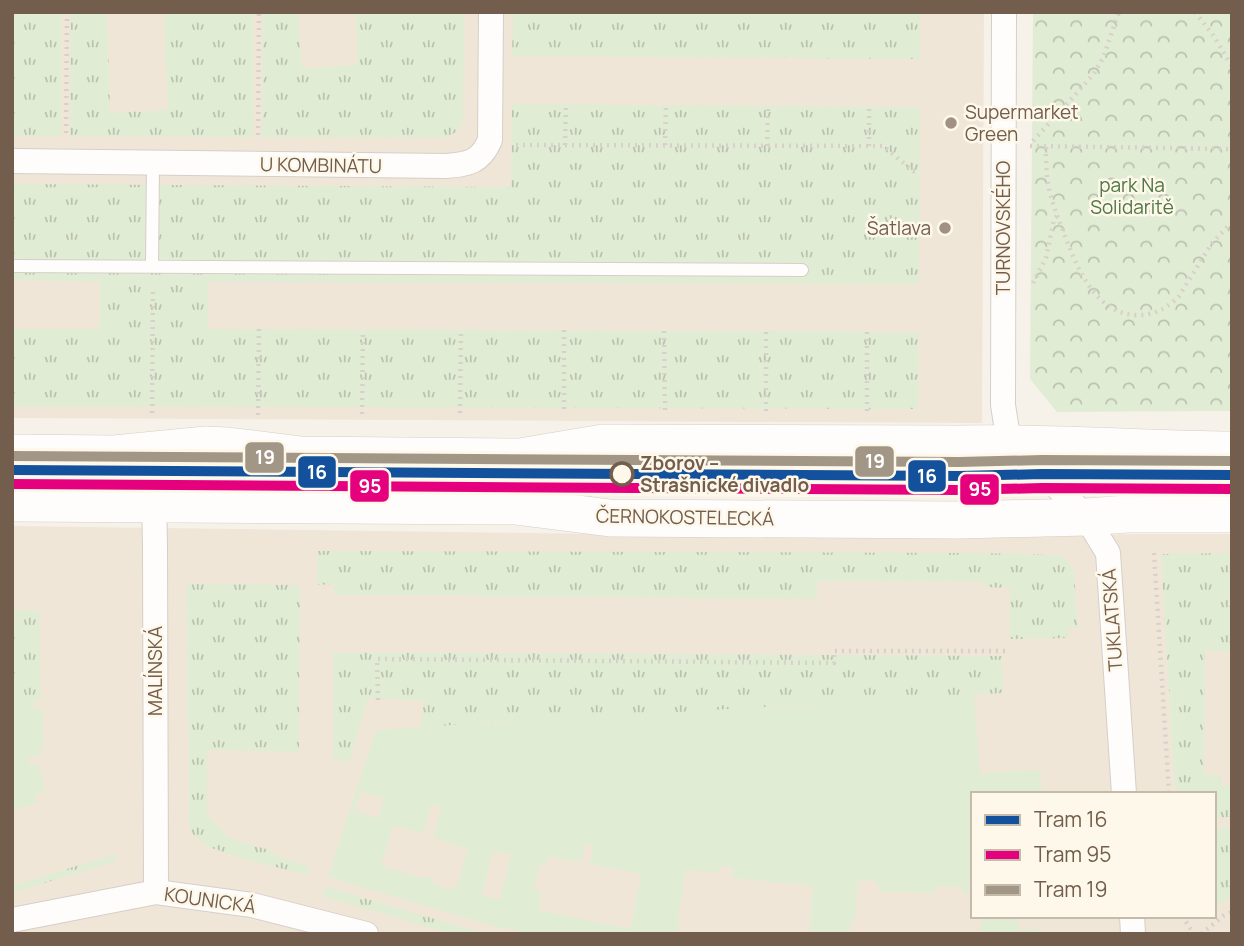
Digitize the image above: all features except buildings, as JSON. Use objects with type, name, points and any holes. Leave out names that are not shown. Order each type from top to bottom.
[{"type":"main road","points":[[12,453],[114,454],[187,446],[217,446],[302,455],[520,457],[603,443],[1009,443],[1232,450]]},
{"type":"main road","name":"ČERNOKOSTELECKÁ","points":[[12,503],[515,506],[610,518],[958,520],[1127,514],[1232,514]]},
{"type":"street","name":"U KOMBINÁTU","points":[[12,161],[446,166],[474,161],[482,155],[490,140],[491,12]]},
{"type":"street","name":"TURNOVSKÉHO","points":[[1004,12],[1003,405],[1009,443]]},
{"type":"street","name":"TUKLATSKÁ","points":[[1009,443],[1086,517],[1108,553],[1124,792]]},
{"type":"street","name":"MALÍNSKÁ","points":[[153,450],[156,892]]},
{"type":"street","name":"KOUNICKÁ","points":[[12,920],[156,892],[252,905],[366,934]]},
{"type":"lane","points":[[152,266],[153,164]]},
{"type":"lane","points":[[12,266],[802,270]]},
{"type":"path","points":[[66,162],[67,12]]},
{"type":"path","points":[[258,164],[259,12]]},
{"type":"path","points":[[1119,12],[1103,58],[1093,75],[1028,146],[1232,149]]},
{"type":"path","points":[[1195,12],[1232,66]]},
{"type":"path","points":[[565,145],[566,104]]},
{"type":"path","points":[[665,145],[666,105]]},
{"type":"path","points":[[767,146],[768,105]]},
{"type":"path","points":[[869,106],[869,146]]},
{"type":"path","points":[[508,145],[883,146],[914,171],[919,171]]},
{"type":"path","points":[[1046,147],[1048,185],[1073,257],[1096,294],[1116,310],[1137,315],[1154,312],[1174,302],[1212,243],[1232,222]]},
{"type":"path","points":[[1031,286],[1046,258],[1054,219],[1057,216]]},
{"type":"path","points":[[152,266],[152,413]]},
{"type":"path","points":[[258,415],[259,329]]},
{"type":"path","points":[[362,414],[363,330]]},
{"type":"path","points":[[460,413],[461,330]]},
{"type":"path","points":[[564,330],[564,412]]},
{"type":"path","points":[[664,331],[665,412]]},
{"type":"path","points":[[766,332],[766,413]]},
{"type":"path","points":[[867,332],[867,415]]},
{"type":"path","points":[[1154,553],[1169,792]]},
{"type":"path","points":[[378,700],[377,659],[834,663],[834,651],[1010,651]]},
{"type":"path","points":[[1201,934],[1232,912]]},
{"type":"path","points":[[1183,918],[1194,934]]},
{"type":"shaded area","points":[[12,12],[984,12],[982,423],[12,418]]},
{"type":"shaded area","points":[[12,526],[755,536],[1232,534],[1232,934],[12,934]]},
{"type":"green space","points":[[12,12],[61,12],[61,136],[12,136]]},
{"type":"green space","points":[[71,12],[107,12],[110,113],[168,110],[164,12],[253,12],[253,137],[70,136]]},
{"type":"green space","points":[[263,12],[299,12],[302,68],[357,65],[355,12],[464,12],[463,120],[454,133],[440,138],[262,137]]},
{"type":"green space","points":[[920,12],[920,59],[512,56],[513,13]]},
{"type":"green space","name":"park Na Solidaritě","points":[[1033,12],[1232,12],[1232,411],[1057,412],[1030,379]]},
{"type":"green space","points":[[512,104],[920,107],[919,284],[208,282],[208,329],[918,332],[918,409],[12,406],[12,329],[99,329],[100,282],[12,280],[12,184],[511,187]]},
{"type":"green space","points":[[592,458],[592,500],[215,492],[215,464],[525,465]]},
{"type":"green space","points":[[12,463],[123,463],[122,492],[12,491]]},
{"type":"green space","points":[[1135,463],[1232,468],[1232,497],[1135,496]]},
{"type":"green space","points":[[318,551],[1059,555],[1067,560],[1074,572],[1078,628],[1068,628],[1068,638],[1010,639],[1010,588],[985,587],[984,582],[817,581],[817,599],[334,595],[334,584],[317,585]]},
{"type":"green space","points":[[1232,553],[1232,651],[1205,651],[1204,775],[1221,775],[1221,785],[1232,786],[1232,817],[1216,818],[1216,792],[1175,792],[1161,554]]},
{"type":"green space","points":[[186,584],[300,585],[299,752],[207,750],[207,814],[229,838],[273,851],[273,854],[308,866],[311,864],[307,875],[209,847],[194,836],[189,827]]},
{"type":"green space","points":[[12,610],[39,610],[41,698],[12,698]]},
{"type":"green space","points":[[333,652],[1002,656],[1003,693],[421,727],[424,701],[368,698],[349,762],[333,759]]},
{"type":"green space","points":[[974,695],[980,773],[1040,770],[1042,792],[971,792],[971,893],[963,893],[962,886],[935,886],[935,893],[880,892],[875,882],[861,881],[857,883],[855,922],[850,922],[850,934],[809,934],[813,886],[733,878],[733,867],[719,866],[718,872],[685,870],[677,934],[532,934],[494,926],[328,877],[376,730]],"holes":[[[361,791],[384,799],[378,818],[355,811]],[[432,804],[442,807],[433,838],[468,849],[456,889],[441,888],[439,884],[431,882],[432,879],[381,866],[393,825],[423,833]],[[585,844],[594,846],[590,864],[641,874],[631,929],[538,910],[541,892],[534,890],[539,865],[546,866],[548,856],[581,862]],[[493,851],[511,855],[500,900],[482,895]]]},
{"type":"green space","points":[[12,698],[43,698],[34,701],[34,709],[43,709],[43,749],[39,749],[39,756],[29,757],[29,765],[39,765],[39,773],[43,773],[43,795],[39,792],[34,798],[39,803],[12,810]]},
{"type":"green space","points":[[1216,828],[1232,828],[1232,898],[1216,904]]},
{"type":"green space","points":[[115,854],[116,861],[12,893],[12,886]]},
{"type":"green space","points":[[326,887],[486,934],[452,934],[322,896]]},
{"type":"green space","points":[[982,918],[1017,918],[1018,930],[1038,929],[1038,934],[980,934]]},
{"type":"tram line","name":"19","points":[[12,456],[959,462],[1232,461]]},
{"type":"tram line","name":"16","points":[[12,470],[959,476],[1232,475]]},
{"type":"tram line","name":"95","points":[[12,484],[959,490],[1232,489]]},
{"type":"place","name":"Supermarket Green","points":[[951,123]]},
{"type":"place","name":"Šatlava","points":[[945,228]]},
{"type":"place","name":"Zborov – Strašnické divadlo","points":[[622,474]]}]
